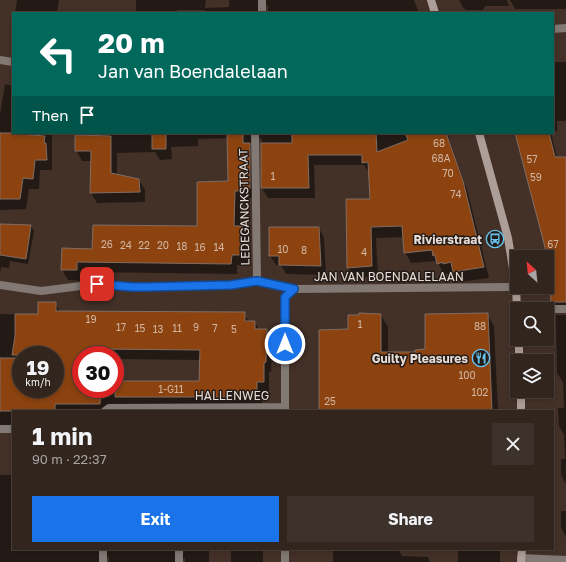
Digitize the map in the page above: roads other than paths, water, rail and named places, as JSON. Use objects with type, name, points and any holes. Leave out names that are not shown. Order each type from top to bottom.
[{"type":"street","points":[[262,0],[262,12]]},
{"type":"street","points":[[431,0],[435,12]]},
{"type":"street","points":[[554,28],[566,28]]},
{"type":"street","points":[[0,60],[12,62]]},
{"type":"street","name":"LEDEGANCKSTRAAT","points":[[255,134],[257,281]]},
{"type":"street","points":[[479,134],[510,250]]},
{"type":"street","name":"JAN VAN BOENDALELAAN","points":[[0,285],[41,291],[97,284],[147,287],[231,285],[257,281],[294,289],[510,287]]},
{"type":"street","points":[[285,409],[285,297],[294,289]]},
{"type":"street","points":[[554,309],[566,309]]},
{"type":"street","points":[[521,398],[521,410]]},
{"type":"street","name":"HALLENWEG","points":[[106,410],[109,408],[285,409]]},
{"type":"street","points":[[0,429],[12,429]]},
{"type":"street","points":[[103,550],[103,562]]},
{"type":"street","points":[[179,550],[179,562]]},
{"type":"street","points":[[285,550],[285,562]]},
{"type":"street","points":[[522,550],[521,560],[566,560]]},
{"type":"place","name":"Rivierstraat","points":[[495,239]]},
{"type":"place","name":"Guilty Pleasures","points":[[481,358]]}]
